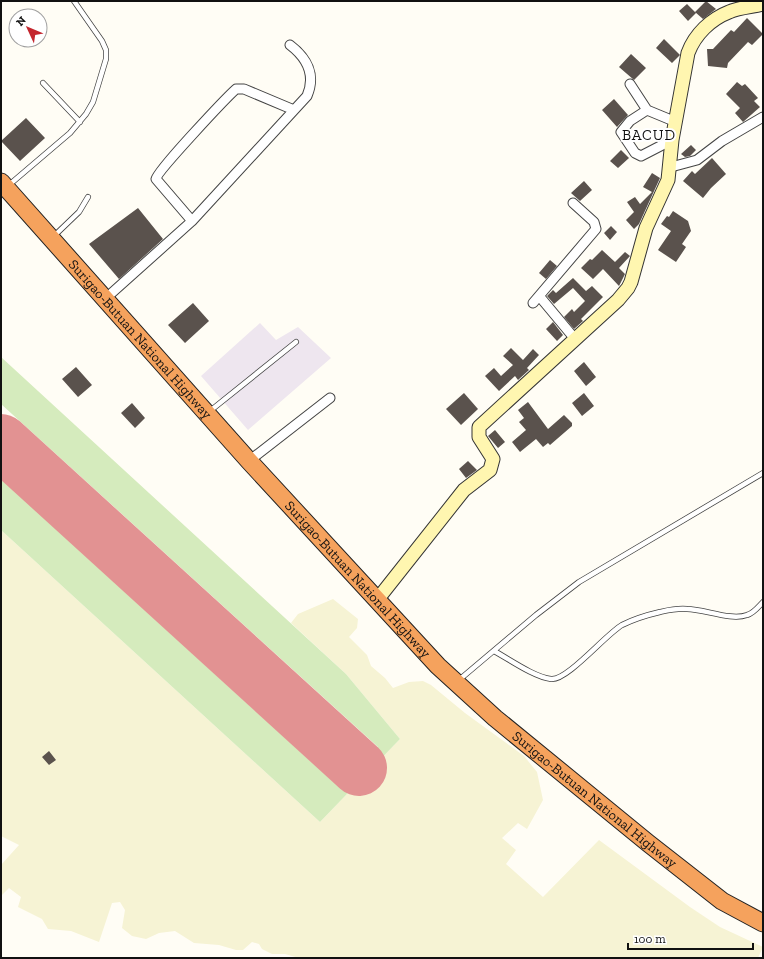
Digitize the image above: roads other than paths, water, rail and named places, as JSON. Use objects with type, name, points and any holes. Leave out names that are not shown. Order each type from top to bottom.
[{"type":"highway","name":"Surigao-Butuan National Highway","points":[[4,185],[249,461],[413,640],[456,682],[524,742],[648,843],[722,901],[763,923]]},
{"type":"street","points":[[377,600],[464,490],[490,470],[494,459],[479,437],[479,427],[628,288],[646,228],[668,180],[671,167],[672,140],[688,52],[696,36],[708,25],[728,12],[763,4]]},
{"type":"street","points":[[105,299],[192,221],[307,96],[310,83],[307,63],[300,53],[290,45]]},
{"type":"street","points":[[630,84],[646,110],[676,122]]},
{"type":"street","points":[[192,221],[156,179],[157,174],[236,89],[244,89],[294,110]]},
{"type":"street","points":[[646,110],[630,121],[621,132],[635,153],[638,155],[644,155],[672,140]]},
{"type":"street","points":[[671,167],[692,163],[722,141],[763,117]]},
{"type":"street","points":[[573,202],[594,222],[596,229],[537,300],[575,339]]},
{"type":"street","points":[[249,461],[330,398]]},
{"type":"lane","points":[[4,185],[55,147],[80,122],[93,102],[106,59],[106,50],[102,41],[74,1]]},
{"type":"lane","points":[[43,83],[80,122]]},
{"type":"lane","points":[[52,239],[79,212],[88,197]]},
{"type":"lane","points":[[207,414],[296,342]]},
{"type":"lane","points":[[456,682],[579,582],[763,472]]},
{"type":"lane","points":[[494,651],[539,676],[557,679],[570,670],[597,644],[622,626],[646,615],[671,609],[687,609],[737,616],[746,615],[754,611],[763,602]]},
{"type":"district","name":"BACUD","points":[[649,135]]}]
